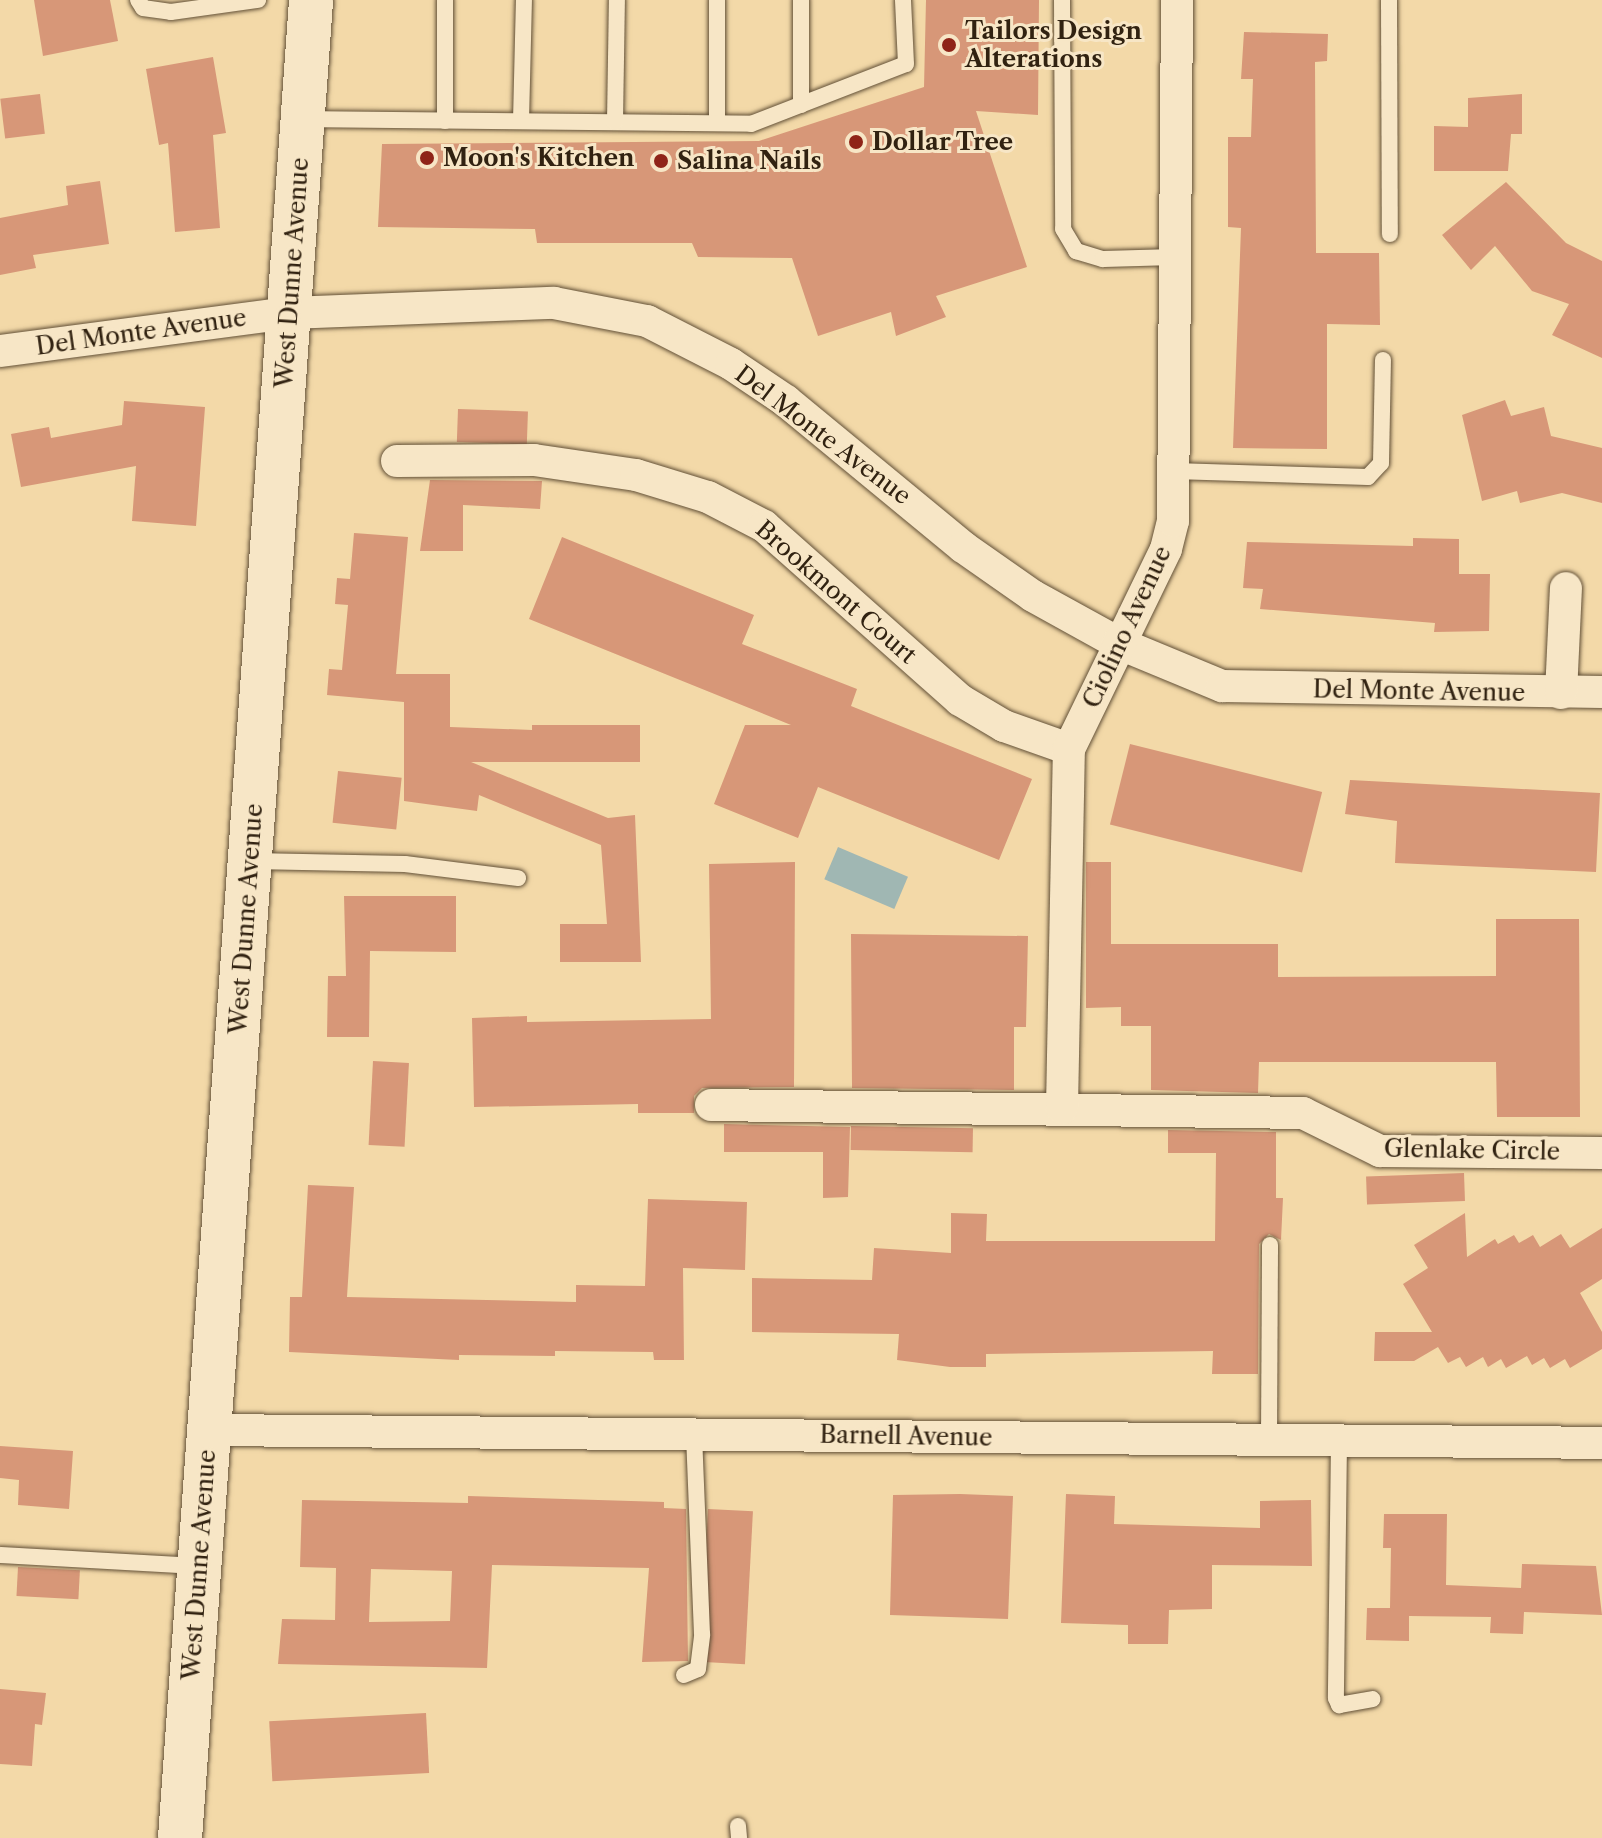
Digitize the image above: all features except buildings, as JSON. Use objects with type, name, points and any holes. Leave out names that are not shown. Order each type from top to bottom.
[{"type":"main road","name":"West Dunne Avenue","points":[[180,1838],[311,0]]},
{"type":"street","name":"Ciolino Avenue","points":[[1062,1108],[1069,749],[1166,549],[1173,521],[1177,0]]},
{"type":"street","name":"Del Monte Avenue","points":[[0,351],[289,313],[554,303],[647,321],[731,364],[786,401],[963,547],[1033,596],[1118,643],[1222,686],[1602,692]]},
{"type":"street","name":"Brookmont Court","points":[[397,461],[534,460],[636,475],[708,497],[764,526],[960,700],[1004,726],[1069,749]]},
{"type":"street","name":"Del Monte Avenue","points":[[1561,693],[1566,588]]},
{"type":"street","points":[[711,1105],[1062,1108]]},
{"type":"street","name":"Glenlake Circle","points":[[1062,1108],[1303,1113],[1338,1135],[1380,1151],[1602,1153]]},
{"type":"street","name":"Barnell Avenue","points":[[209,1430],[1602,1443]]},
{"type":"lane","points":[[138,0],[143,8],[171,12],[258,0]]},
{"type":"lane","points":[[445,0],[445,121]]},
{"type":"lane","points":[[521,121],[524,0]]},
{"type":"lane","points":[[615,122],[617,0]]},
{"type":"lane","points":[[717,0],[717,123]]},
{"type":"lane","points":[[801,0],[801,105]]},
{"type":"lane","points":[[303,119],[751,124],[906,64],[903,0]]},
{"type":"lane","points":[[1062,0],[1063,229],[1076,251],[1103,259],[1175,257]]},
{"type":"lane","points":[[1389,0],[1390,234]]},
{"type":"lane","points":[[1174,471],[1368,477],[1381,463],[1383,360]]},
{"type":"lane","points":[[250,861],[405,864],[518,878]]},
{"type":"lane","points":[[1269,1440],[1270,1245]]},
{"type":"lane","points":[[684,1675],[698,1669],[702,1634],[694,1434]]},
{"type":"lane","points":[[1339,1441],[1336,1698],[1339,1705],[1372,1699]]},
{"type":"lane","points":[[0,1555],[199,1567]]},
{"type":"water","points":[[838,847],[908,877],[894,909],[824,879]]},
{"type":"place","name":"Tailors Design Alterations","points":[[949,45]]},
{"type":"place","name":"Dollar Tree","points":[[856,142]]},
{"type":"place","name":"Moon's Kitchen","points":[[427,158]]},
{"type":"place","name":"Salina Nails","points":[[661,161]]}]
